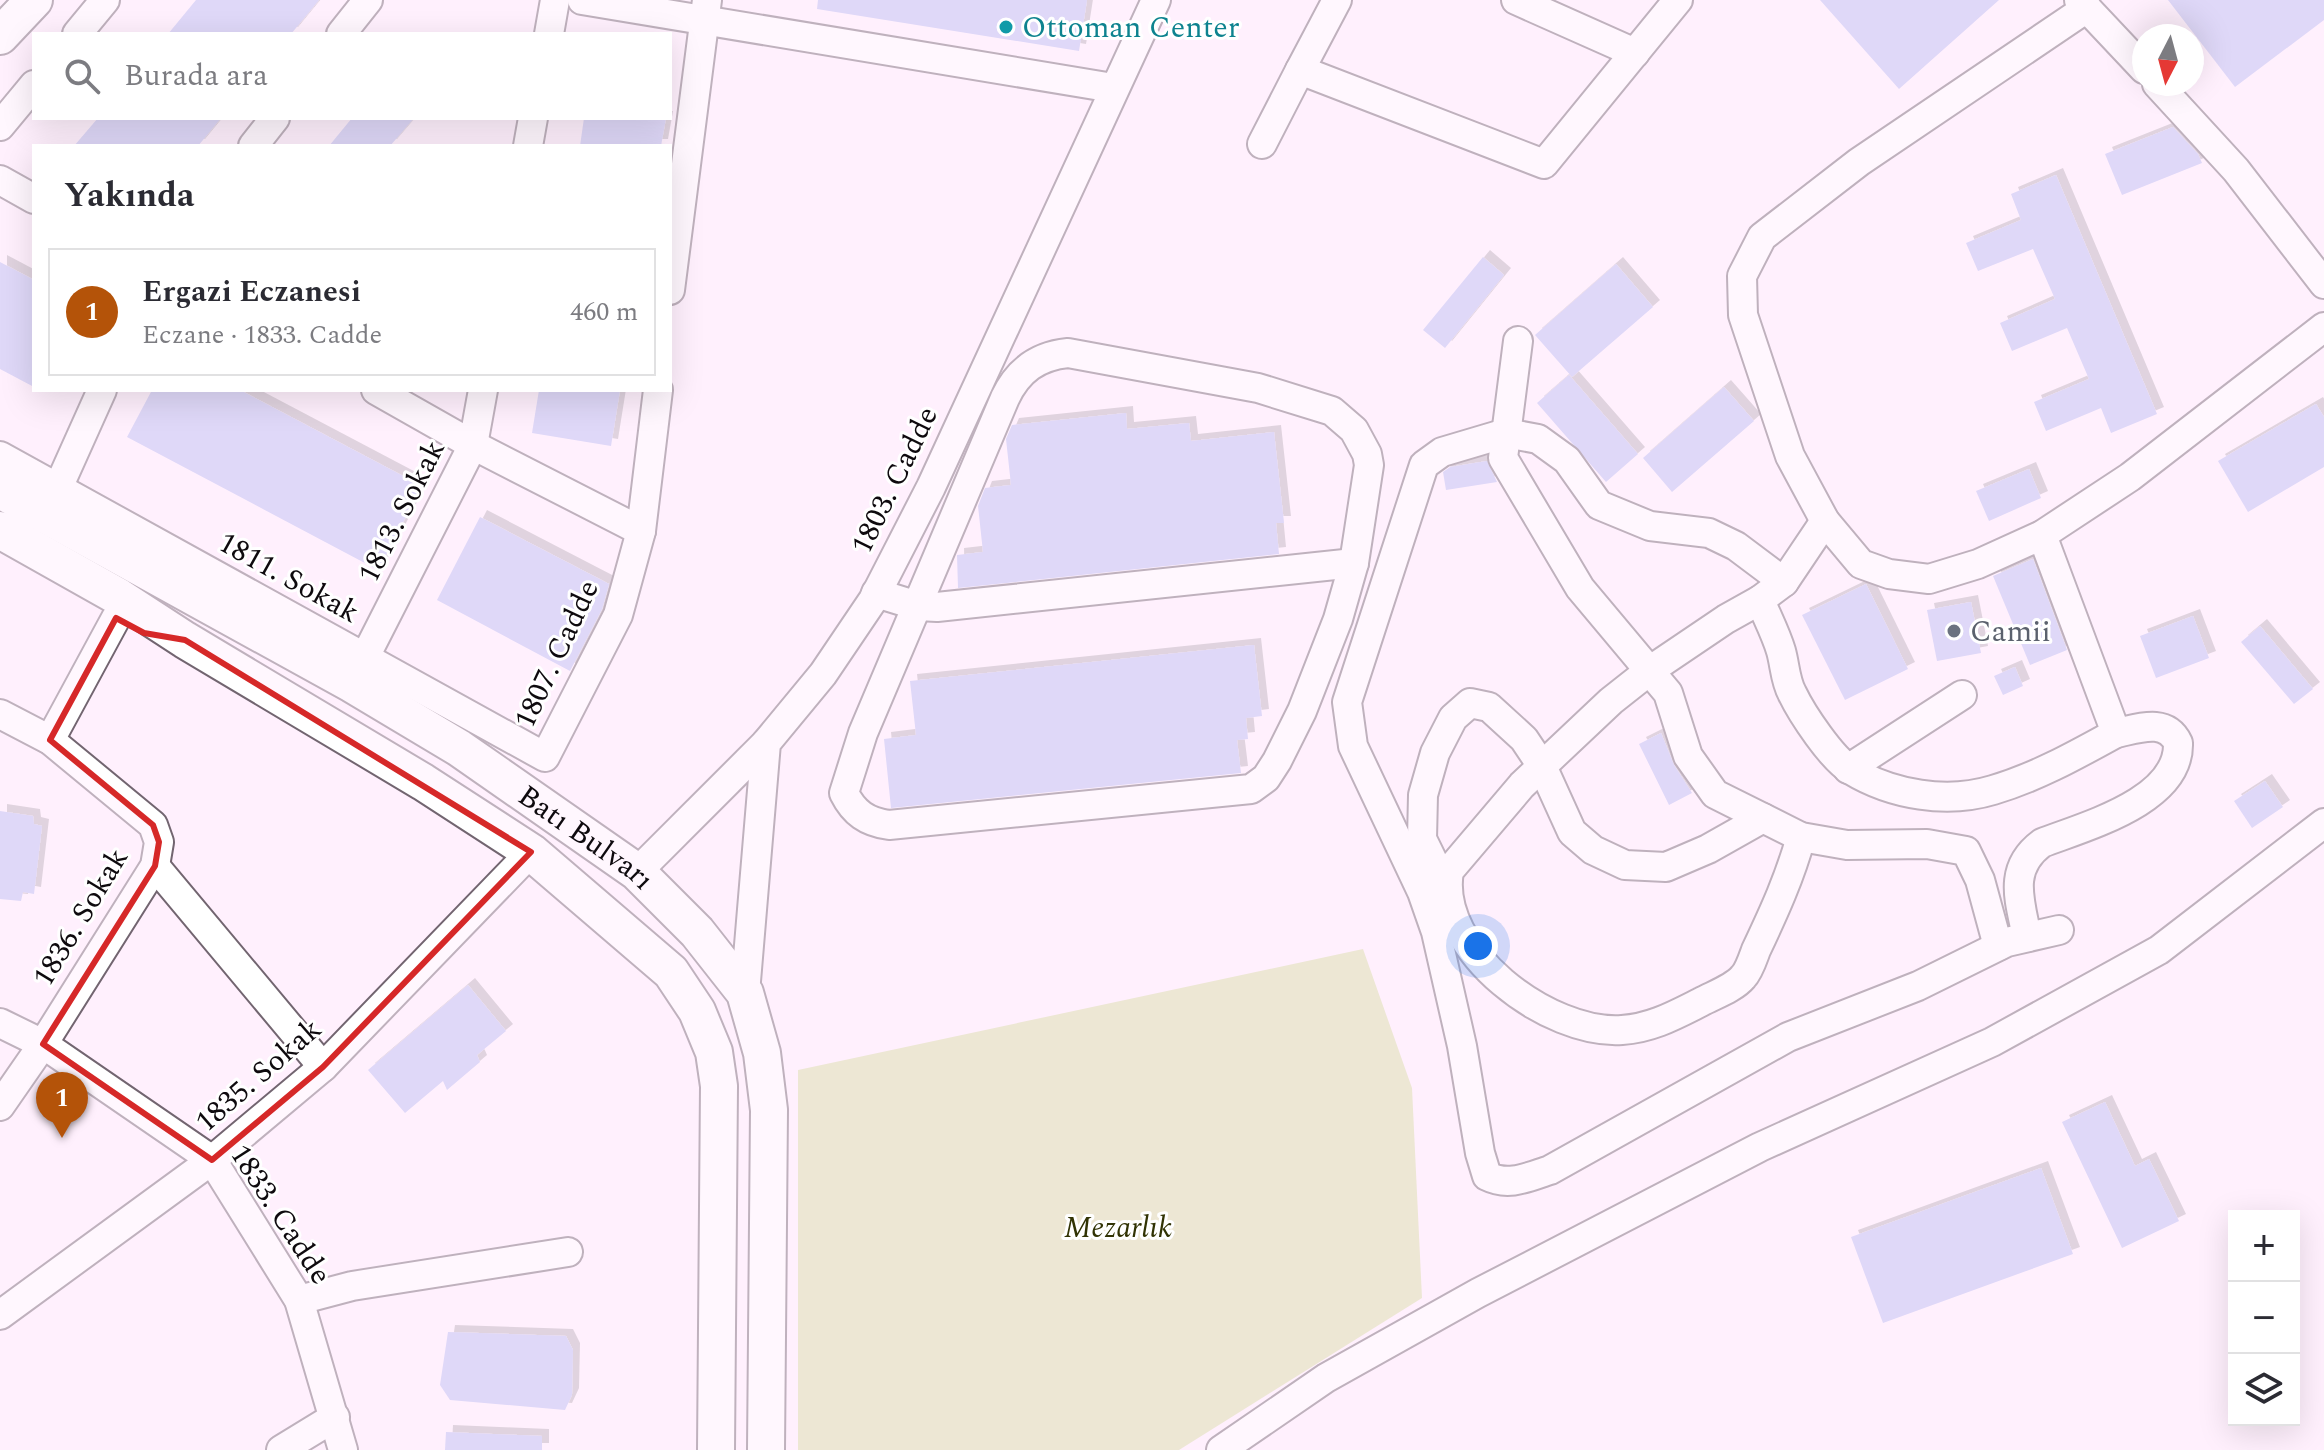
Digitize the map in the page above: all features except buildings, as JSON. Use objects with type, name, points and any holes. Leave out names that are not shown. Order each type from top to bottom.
[{"type":"main road","points":[[0,36],[34,0]]},
{"type":"main road","points":[[0,464],[144,544],[229,606],[234,618]]},
{"type":"main road","name":"Batı Bulvarı","points":[[0,490],[122,593],[185,640],[423,782],[531,852],[671,972],[697,1011],[714,1052],[719,1086],[716,1450]]},
{"type":"main road","name":"Batı Bulvarı","points":[[0,530],[122,593],[234,618],[352,684],[459,748],[637,872],[697,932],[745,993],[762,1053],[769,1110],[766,1450]]},
{"type":"main road","points":[[0,557],[122,593]]},
{"type":"street","points":[[79,32],[105,0]]},
{"type":"street","points":[[343,32],[368,0]]},
{"type":"street","points":[[549,32],[555,0]]},
{"type":"street","points":[[582,0],[705,11],[1113,88]]},
{"type":"street","name":"1803. Cadde","points":[[637,872],[766,743],[823,674],[876,593],[937,473],[1156,0]]},
{"type":"street","points":[[1262,144],[1337,0]]},
{"type":"street","points":[[1516,0],[1635,53]]},
{"type":"street","points":[[1300,70],[1544,164],[1678,0]]},
{"type":"street","points":[[2132,56],[2083,4],[1859,162],[1762,237],[1742,276],[1743,315],[1790,456],[1825,521],[1861,564],[1889,574],[1929,579],[1978,564],[2042,535],[2130,477],[2324,327]]},
{"type":"street","points":[[672,274],[705,11]]},
{"type":"street","points":[[0,126],[32,87]]},
{"type":"street","points":[[2168,96],[2236,170],[2324,284]]},
{"type":"street","points":[[255,144],[273,120]]},
{"type":"street","points":[[528,144],[533,120]]},
{"type":"street","points":[[0,180],[32,198]]},
{"type":"street","points":[[1518,341],[1503,458],[1580,588],[1668,693],[1688,756],[1715,794],[1801,837],[1847,845],[1927,844],[1966,851],[1980,880],[1998,946]]},
{"type":"street","points":[[1068,353],[1258,388],[1332,411],[1344,419],[1362,443],[1369,465],[1354,563],[1338,619],[1302,711],[1272,770],[1251,789],[877,824],[857,813],[844,793],[863,733],[918,606],[1011,385],[1030,365],[1055,354],[1068,353]]},
{"type":"street","points":[[58,488],[101,392]]},
{"type":"street","points":[[380,392],[473,445],[641,531]]},
{"type":"street","name":"1813. Sokak","points":[[365,657],[473,445],[483,392]]},
{"type":"street","name":"1807. Cadde","points":[[545,757],[618,615],[641,531],[658,392]]},
{"type":"street","points":[[1784,582],[1736,546],[1709,533],[1650,526],[1599,505],[1567,460],[1538,439],[1506,433],[1442,452],[1424,465],[1347,702],[1353,746],[1384,817],[1483,965],[1534,1006],[1586,1026],[1620,1030],[1659,1024],[1743,977],[1788,882],[1801,837]]},
{"type":"street","name":"1811. Sokak","points":[[0,456],[545,757]]},
{"type":"street","points":[[1434,890],[1522,785],[1611,701],[1649,671],[1784,582],[1825,521]]},
{"type":"street","points":[[2042,535],[2116,733]]},
{"type":"street","points":[[876,593],[918,606],[937,607],[1354,563]]},
{"type":"street","points":[[50,740],[122,593]]},
{"type":"street","points":[[1760,600],[1781,649],[1790,690],[1811,726],[1848,769],[1912,794],[1953,797],[1991,791],[2051,768],[2116,733],[2155,726],[2170,731],[2178,743],[2178,750],[2160,786],[2140,802],[2042,843],[2025,859],[2019,877],[2027,937]]},
{"type":"street","points":[[1848,769],[1962,695]]},
{"type":"street","points":[[1763,818],[1708,849],[1666,867],[1625,865],[1593,850],[1572,832],[1542,766],[1524,739],[1489,707],[1470,703],[1453,718],[1435,753],[1423,795],[1422,839],[1434,890],[1436,932],[1487,1176],[1497,1181],[1512,1182],[1550,1170],[1788,1037],[1918,986],[1998,946],[2059,930]]},
{"type":"street","points":[[0,714],[50,740],[153,825],[157,854],[323,1067]]},
{"type":"street","points":[[745,993],[766,743]]},
{"type":"street","points":[[1221,1450],[1326,1378],[1478,1293],[1760,1147],[1992,1042],[2159,950],[2324,823]]},
{"type":"street","name":"1835. Sokak","points":[[0,1315],[212,1160],[323,1067],[531,852]]},
{"type":"street","name":"1836. Sokak","points":[[0,1106],[43,1044],[157,854]]},
{"type":"street","name":"1833. Cadde","points":[[0,1023],[43,1044],[212,1160],[299,1300],[343,1450]]},
{"type":"street","points":[[299,1300],[352,1286],[568,1252]]},
{"type":"street","points":[[281,1450],[335,1417]]},
{"type":"highlighted area","points":[[116,618],[144,633],[185,640],[531,852],[323,1067],[212,1160],[43,1044],[155,866],[159,842],[153,825],[50,740]]},
{"type":"green space","name":"Mezarlık","points":[[1363,949],[1412,1088],[1422,1298],[1179,1450],[798,1450],[798,1070]]},
{"type":"place","name":"Ottoman Center","points":[[1006,27]]},
{"type":"place","name":"Camii","points":[[1954,631]]},
{"type":"place","name":"Ergazi Eczanesi","points":[[62,1138]]}]
